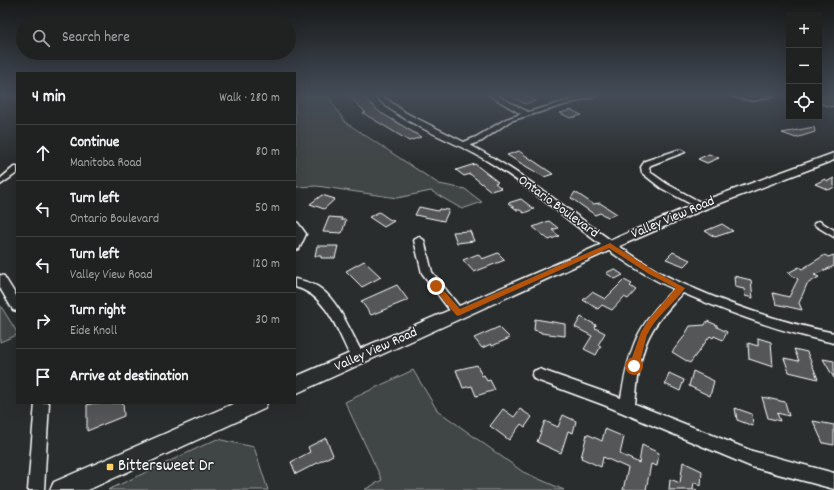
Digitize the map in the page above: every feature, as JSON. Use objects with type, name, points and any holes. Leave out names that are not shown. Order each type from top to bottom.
[{"type":"main road","name":"Valley View Road","points":[[296,386],[610,245],[701,206],[834,156]]},
{"type":"main road","points":[[62,490],[255,404]]},
{"type":"street","name":"Ontario Boulevard","points":[[409,118],[464,145],[510,172],[651,273],[727,308],[772,323],[834,338]]},
{"type":"street","points":[[464,145],[479,139],[508,120],[514,118]]},
{"type":"street","points":[[681,152],[648,163],[645,167],[646,173],[664,186],[701,206]]},
{"type":"street","points":[[0,184],[16,170]]},
{"type":"street","points":[[819,224],[834,234]]},
{"type":"street","points":[[296,226],[301,234],[296,245]]},
{"type":"street","points":[[419,240],[427,273],[458,313]]},
{"type":"street","points":[[0,279],[16,305]]},
{"type":"street","points":[[296,283],[308,287],[319,293],[327,302],[358,358]]},
{"type":"street","points":[[627,407],[634,366],[644,334],[652,321],[681,288]]},
{"type":"street","points":[[539,375],[627,407],[752,458],[834,480]]},
{"type":"street","points":[[36,490],[42,404]]},
{"type":"shaded area","points":[[296,118],[342,118],[345,122],[439,184],[465,189],[482,202],[462,209],[431,191],[397,198],[317,186],[296,187]]},
{"type":"shaded area","points":[[0,305],[16,330],[16,335],[0,342]]},
{"type":"shaded area","points":[[413,370],[437,410],[523,472],[564,490],[364,490],[382,480],[345,402]]},
{"type":"shaded area","points":[[217,439],[254,447],[268,490],[108,490]]},
{"type":"building","points":[[371,118],[389,118],[421,137],[409,141]]},
{"type":"building","points":[[814,127],[815,132],[796,138],[782,133]]},
{"type":"building","points":[[519,151],[553,174],[544,177],[507,155]]},
{"type":"building","points":[[709,154],[719,158],[707,163],[698,159]]},
{"type":"building","points":[[475,164],[498,182],[495,183],[501,188],[491,191],[470,174],[464,176],[456,170]]},
{"type":"building","points":[[834,178],[834,187],[829,190],[815,184],[825,179],[828,181]]},
{"type":"building","points":[[575,192],[593,204],[600,203],[617,214],[608,217],[600,213],[595,215],[571,198]]},
{"type":"building","points":[[322,195],[335,199],[324,209],[310,204]]},
{"type":"building","points":[[521,199],[534,209],[524,213],[508,203]]},
{"type":"building","points":[[419,207],[438,211],[439,209],[449,210],[444,221],[415,215]]},
{"type":"building","points":[[379,212],[394,221],[384,227],[369,217]]},
{"type":"building","points":[[329,217],[342,218],[341,220],[346,220],[342,233],[323,232]]},
{"type":"building","points":[[549,221],[558,228],[552,230],[559,236],[549,240],[533,227]]},
{"type":"building","points":[[722,224],[733,231],[715,237],[705,231]]},
{"type":"building","points":[[470,231],[474,241],[457,243],[453,232]]},
{"type":"building","points":[[317,246],[338,246],[335,258],[321,258],[321,256],[315,256]]},
{"type":"building","points":[[673,252],[690,260],[684,266],[666,259]]},
{"type":"building","points":[[498,253],[505,260],[474,272],[463,260],[478,254],[482,259]]},
{"type":"building","points":[[825,255],[828,257],[834,255],[834,266],[814,275],[819,277],[807,284],[799,303],[802,310],[776,304],[773,293],[789,297],[798,279],[788,273],[799,267],[802,269]]},
{"type":"building","points":[[364,261],[381,277],[362,287],[346,271]]},
{"type":"building","points":[[614,269],[623,275],[615,279],[606,273]]},
{"type":"building","points":[[734,276],[751,280],[753,298],[745,296],[744,289],[735,287]]},
{"type":"building","points":[[624,280],[632,284],[630,286],[636,290],[628,299],[624,297],[612,310],[602,305],[598,309],[583,300],[592,292],[605,299]]},
{"type":"building","points":[[397,285],[408,300],[371,315],[361,301]]},
{"type":"building","points":[[581,317],[596,325],[595,328],[605,333],[598,345],[601,346],[596,355],[584,349],[592,336],[575,327]]},
{"type":"building","points":[[535,319],[565,324],[565,336],[541,333],[534,330]]},
{"type":"building","points":[[707,321],[717,325],[717,327],[727,332],[723,340],[710,336],[690,363],[672,352],[690,326],[705,325]]},
{"type":"building","points":[[499,327],[510,338],[492,346],[491,344],[482,348],[474,338]]},
{"type":"building","points":[[758,338],[771,342],[773,367],[749,359],[748,343],[758,346]]},
{"type":"building","points":[[794,349],[807,352],[818,379],[789,372],[784,358],[799,361]]},
{"type":"building","points":[[823,359],[834,361],[834,378]]},
{"type":"building","points":[[477,365],[482,376],[484,375],[487,381],[490,380],[495,390],[476,396],[472,386],[463,388],[456,370]]},
{"type":"building","points":[[693,371],[714,381],[710,396],[689,386]]},
{"type":"building","points":[[669,373],[684,380],[680,391],[665,384]]},
{"type":"building","points":[[762,397],[785,402],[789,416],[777,413],[780,421],[768,418]]},
{"type":"building","points":[[123,404],[124,416],[87,431],[87,405]]},
{"type":"building","points":[[735,408],[752,414],[753,426],[737,420]]},
{"type":"building","points":[[503,409],[514,417],[520,409],[532,417],[525,427],[521,424],[509,440],[490,426]]},
{"type":"building","points":[[563,415],[576,421],[573,433],[568,431],[561,453],[537,442],[545,421],[558,427]]},
{"type":"building","points":[[813,421],[834,425],[834,445],[823,443]]},
{"type":"building","points":[[605,429],[624,437],[620,454],[639,463],[642,445],[659,453],[657,466],[651,464],[646,490],[623,490],[628,468],[603,457],[601,467],[581,458],[587,434],[602,441]]},
{"type":"building","points":[[326,438],[333,455],[296,474],[291,462],[310,452],[308,447]]},
{"type":"building","points":[[683,462],[702,471],[701,486],[694,482],[693,489],[697,490],[669,490],[670,479],[680,483]]},
{"type":"place","name":"Bittersweet Dr","points":[[110,467]]},
{"type":"route","points":[[436,286],[458,313],[610,245],[651,273],[681,288],[652,321],[644,334],[638,349],[634,366]]}]
